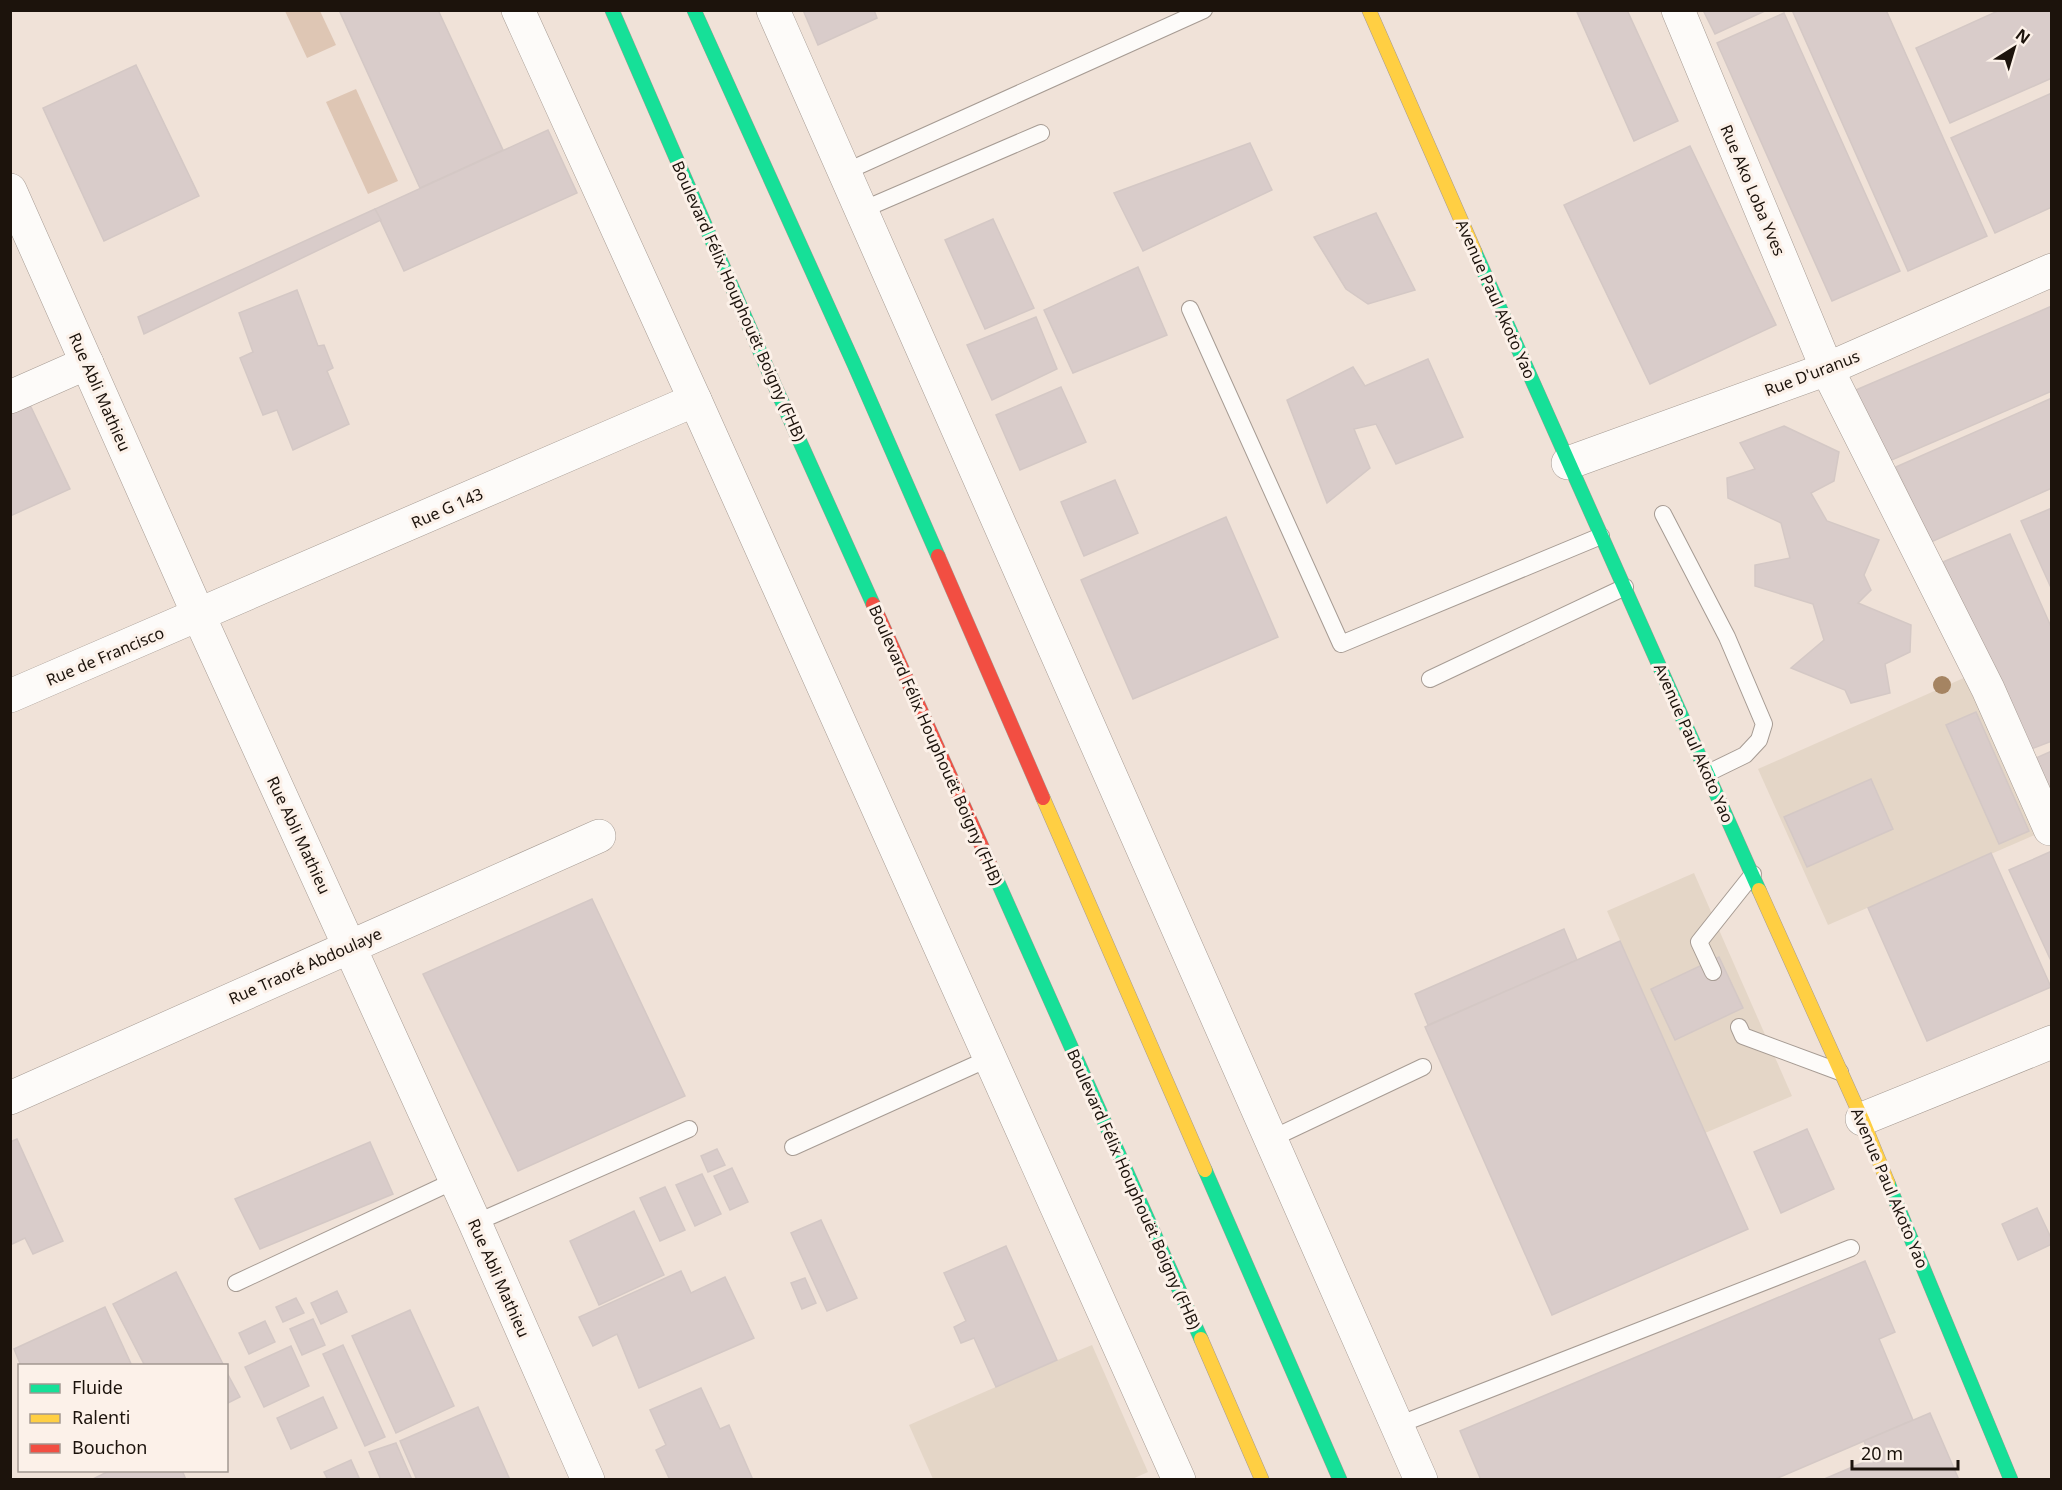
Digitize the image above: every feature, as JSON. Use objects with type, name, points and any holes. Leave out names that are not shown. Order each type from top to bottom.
[{"type":"main road","name":"Boulevard Félix Houphouët Boigny (FHB)","points":[[612,10],[774,384],[1162,1250],[1262,1479]]},
{"type":"main road","points":[[694,10],[854,364],[1340,1479]]},
{"type":"main road","name":"Avenue Paul Akoto Yao","points":[[1369,10],[1568,463],[1862,1119],[2011,1479]]},
{"type":"street","points":[[518,10],[1179,1479]]},
{"type":"street","points":[[773,10],[1421,1479]]},
{"type":"street","name":"Rue Ako Loba Yves","points":[[1678,10],[1827,369],[1988,689],[2050,829]]},
{"type":"street","name":"Rue Abli Mathieu","points":[[10,190],[198,616],[476,1223],[588,1479]]},
{"type":"street","name":"Rue D'uranus","points":[[1568,463],[1827,369],[2052,270]]},
{"type":"street","points":[[10,397],[87,363]]},
{"type":"street","name":"Rue G 143","points":[[198,616],[695,400]]},
{"type":"street","name":"Rue de Francisco","points":[[10,696],[198,616]]},
{"type":"street","name":"Rue Traoré Abdoulaye","points":[[10,1098],[599,836]]},
{"type":"street","points":[[1862,1119],[2052,1041]]},
{"type":"lane","points":[[845,172],[1204,10]]},
{"type":"lane","points":[[862,210],[1041,133]]},
{"type":"lane","points":[[1190,309],[1341,644],[1601,536]]},
{"type":"lane","points":[[1663,514],[1727,637],[1764,724],[1758,740],[1745,754],[1708,773]]},
{"type":"lane","points":[[1430,679],[1625,587]]},
{"type":"lane","points":[[1713,972],[1699,942],[1753,874]]},
{"type":"lane","points":[[1739,1027],[1743,1036],[1841,1072]]},
{"type":"lane","points":[[793,1147],[990,1058]]},
{"type":"lane","points":[[1271,1139],[1423,1067]]},
{"type":"lane","points":[[476,1223],[689,1130]]},
{"type":"lane","points":[[236,1283],[456,1180]]},
{"type":"lane","points":[[1398,1425],[1851,1248]]},
{"type":"shaded area","points":[[285,11],[320,11],[336,45],[307,58]]},
{"type":"shaded area","points":[[356,89],[398,181],[368,194],[326,102]]},
{"type":"shaded area","points":[[1966,677],[2037,834],[1828,925],[1758,769]]},
{"type":"shaded area","points":[[1694,873],[1792,1096],[1705,1133],[1607,911]]},
{"type":"shaded area","points":[[1092,1345],[1148,1472],[1130,1480],[933,1479],[909,1425]]},
{"type":"building","points":[[339,10],[438,10],[503,150],[420,188]]},
{"type":"building","points":[[803,10],[874,10],[877,18],[818,45]]},
{"type":"building","points":[[1580,10],[1627,10],[1678,121],[1634,141],[1577,12]]},
{"type":"building","points":[[1703,10],[1767,10],[1715,34]]},
{"type":"building","points":[[1792,10],[1886,10],[1987,236],[1908,271]]},
{"type":"building","points":[[2000,10],[2052,10],[2052,78],[1950,123],[1916,48]]},
{"type":"building","points":[[1784,13],[1900,271],[1832,301],[1717,43]]},
{"type":"building","points":[[136,65],[199,196],[104,241],[43,108]]},
{"type":"building","points":[[2052,93],[2052,207],[1995,233],[1951,138]]},
{"type":"building","points":[[548,130],[577,193],[404,271],[375,209]]},
{"type":"building","points":[[1250,143],[1272,190],[1143,251],[1114,193]]},
{"type":"building","points":[[1690,146],[1776,325],[1650,384],[1564,205]]},
{"type":"building","points":[[375,209],[381,220],[144,334],[138,317]]},
{"type":"building","points":[[1376,213],[1415,290],[1368,304],[1346,289],[1314,237]]},
{"type":"building","points":[[993,219],[1034,308],[985,329],[945,240]]},
{"type":"building","points":[[1138,267],[1167,335],[1073,373],[1044,310]]},
{"type":"building","points":[[297,290],[318,346],[324,345],[333,368],[327,371],[349,424],[293,450],[277,410],[263,415],[240,358],[253,352],[239,313]]},
{"type":"building","points":[[2052,306],[2052,391],[1887,462],[1856,390]]},
{"type":"building","points":[[1036,317],[1057,369],[992,400],[967,345]]},
{"type":"building","points":[[1428,359],[1463,437],[1396,464],[1376,424],[1354,429],[1370,468],[1327,503],[1287,400],[1353,367],[1365,386]]},
{"type":"building","points":[[1061,387],[1086,442],[1020,470],[996,415]]},
{"type":"building","points":[[2052,398],[2052,488],[1931,542],[1896,467]]},
{"type":"building","points":[[30,405],[70,489],[10,516],[10,413]]},
{"type":"building","points":[[1784,426],[1839,452],[1834,481],[1811,493],[1827,521],[1879,540],[1864,575],[1871,590],[1858,603],[1911,625],[1910,652],[1885,664],[1890,693],[1851,703],[1845,690],[1791,668],[1824,640],[1813,604],[1755,586],[1755,565],[1790,558],[1781,523],[1728,498],[1727,478],[1755,469],[1740,443]]},
{"type":"building","points":[[1115,480],[1138,533],[1084,556],[1061,502]]},
{"type":"building","points":[[2052,508],[2052,590],[2021,521]]},
{"type":"building","points":[[1226,517],[1278,637],[1133,699],[1081,580]]},
{"type":"building","points":[[2010,534],[2052,629],[2052,741],[2026,751],[1943,562]]},
{"type":"building","points":[[1976,712],[2029,831],[1999,844],[1946,725]]},
{"type":"building","points":[[2052,751],[2052,814],[2027,762]]},
{"type":"building","points":[[1871,779],[1893,829],[1807,867],[1784,817]]},
{"type":"building","points":[[2052,851],[2052,963],[2009,870]]},
{"type":"building","points":[[1991,853],[2051,987],[1927,1041],[1868,908]]},
{"type":"building","points":[[592,899],[685,1096],[518,1171],[423,974]]},
{"type":"building","points":[[1564,929],[1577,960],[1428,1025],[1415,994]]},
{"type":"building","points":[[1620,941],[1748,1229],[1552,1315],[1425,1027]]},
{"type":"building","points":[[1719,957],[1743,1008],[1675,1040],[1651,989]]},
{"type":"building","points":[[1807,1129],[1834,1189],[1781,1213],[1754,1152]]},
{"type":"building","points":[[17,1139],[63,1241],[33,1254],[25,1238],[10,1245],[10,1142]]},
{"type":"building","points":[[370,1142],[393,1194],[260,1249],[235,1199]]},
{"type":"building","points":[[717,1149],[725,1165],[708,1172],[701,1156]]},
{"type":"building","points":[[732,1168],[748,1202],[730,1210],[714,1176]]},
{"type":"building","points":[[702,1174],[721,1214],[695,1226],[676,1185]]},
{"type":"building","points":[[665,1187],[685,1230],[660,1241],[640,1198]]},
{"type":"building","points":[[2037,1208],[2052,1244],[2018,1260],[2002,1224]]},
{"type":"building","points":[[634,1211],[664,1275],[599,1305],[570,1241]]},
{"type":"building","points":[[821,1220],[857,1298],[827,1311],[791,1233]]},
{"type":"building","points":[[1006,1246],[1057,1360],[996,1387],[974,1338],[961,1343],[954,1327],[966,1321],[944,1273]]},
{"type":"building","points":[[1865,1261],[1895,1332],[1879,1339],[1913,1420],[1773,1480],[1481,1480],[1460,1431]]},
{"type":"building","points":[[681,1271],[691,1293],[725,1277],[754,1338],[639,1388],[617,1334],[593,1346],[579,1317]]},
{"type":"building","points":[[176,1272],[223,1364],[144,1364],[113,1304]]},
{"type":"building","points":[[805,1278],[816,1303],[802,1309],[791,1283]]},
{"type":"building","points":[[337,1291],[347,1312],[321,1324],[311,1303]]},
{"type":"building","points":[[296,1298],[304,1313],[283,1322],[276,1307]]},
{"type":"building","points":[[105,1307],[131,1364],[20,1364],[14,1349]]},
{"type":"building","points":[[410,1310],[454,1406],[396,1433],[352,1336]]},
{"type":"building","points":[[313,1319],[325,1345],[302,1355],[290,1329]]},
{"type":"building","points":[[265,1321],[275,1342],[249,1354],[239,1333]]},
{"type":"building","points":[[343,1345],[385,1437],[365,1446],[323,1354]]},
{"type":"building","points":[[291,1346],[309,1386],[264,1407],[245,1367]]},
{"type":"building","points":[[228,1375],[240,1397],[228,1403]]},
{"type":"building","points":[[701,1388],[720,1429],[729,1425],[753,1480],[670,1480],[656,1450],[666,1445],[650,1410]]},
{"type":"building","points":[[323,1397],[337,1428],[291,1449],[277,1418]]},
{"type":"building","points":[[478,1407],[510,1480],[417,1480],[400,1441]]},
{"type":"building","points":[[1930,1413],[1959,1480],[1822,1480],[1871,1459],[1864,1441]]},
{"type":"building","points":[[396,1443],[412,1480],[381,1480],[369,1452]]},
{"type":"building","points":[[351,1460],[360,1480],[328,1480],[324,1472]]},
{"type":"building","points":[[107,1472],[183,1472],[186,1480],[91,1480]]},
{"type":"traffic: fast","points":[[612,10],[774,384],[873,604]]},
{"type":"traffic: fast","points":[[694,10],[938,556]]},
{"type":"traffic: fast","points":[[1475,252],[1759,890]]},
{"type":"traffic: fast","points":[[992,869],[1201,1339]]},
{"type":"traffic: fast","points":[[1205,1170],[1340,1480]]},
{"type":"traffic: fast","points":[[1888,1183],[2011,1480]]},
{"type":"traffic: slow","points":[[1369,10],[1475,252]]},
{"type":"traffic: slow","points":[[1043,798],[1205,1170]]},
{"type":"traffic: slow","points":[[1759,890],[1862,1119],[1888,1183]]},
{"type":"traffic: slow","points":[[1201,1339],[1262,1480]]},
{"type":"traffic: jam","points":[[938,556],[1043,798]]},
{"type":"traffic: jam","points":[[873,604],[992,869]]}]
